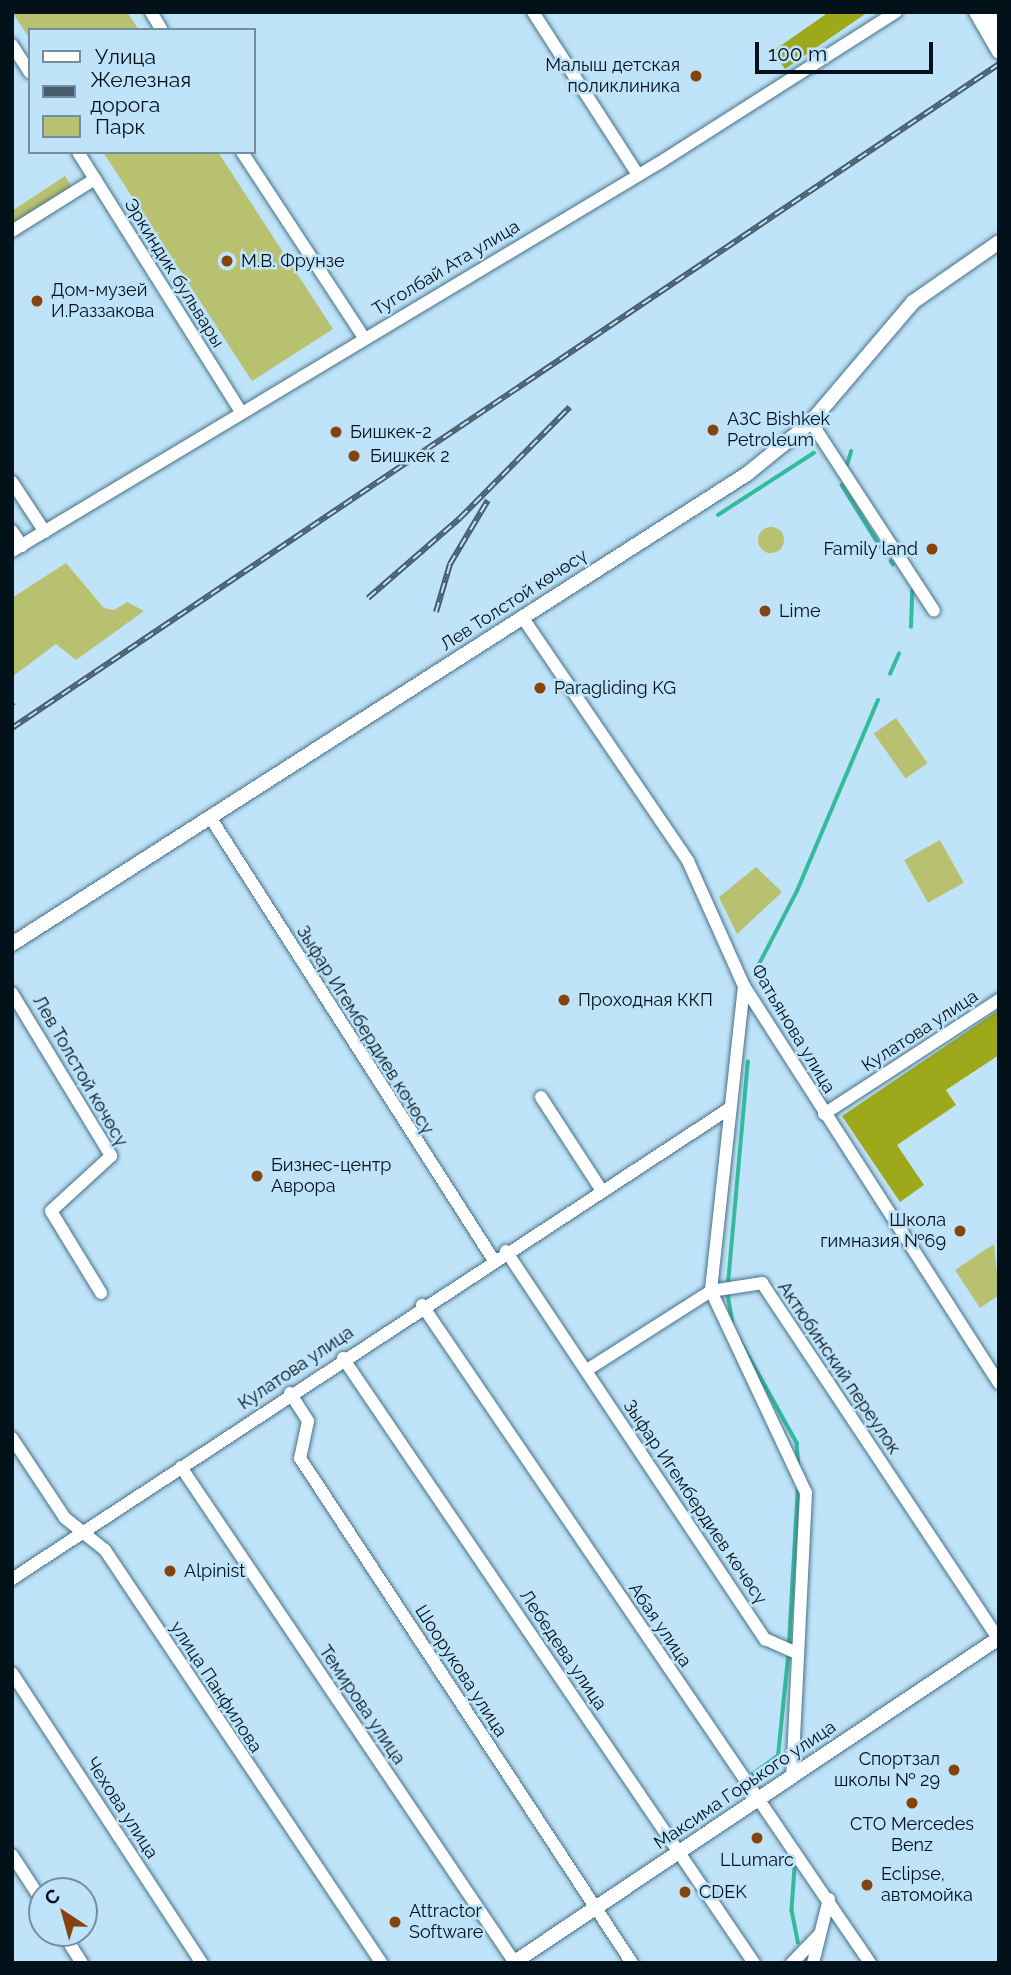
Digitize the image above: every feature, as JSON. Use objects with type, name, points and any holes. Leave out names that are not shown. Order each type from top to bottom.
[{"type":"main road","points":[[976,12],[999,52]]},
{"type":"main road","points":[[986,12],[999,29]]},
{"type":"main road","name":"Лев Толстой көчөсү","points":[[12,944],[747,474],[811,422],[914,303],[999,242]]},
{"type":"main road","name":"Максима Горького улица","points":[[514,1962],[998,1638]]},
{"type":"street","points":[[151,12],[161,28]]},
{"type":"street","points":[[533,12],[638,176]]},
{"type":"street","name":"Туголбай Ата улица","points":[[17,549],[364,338],[638,176],[896,12]]},
{"type":"street","points":[[12,45],[28,70]]},
{"type":"street","name":"Эркиндик бульвары","points":[[79,154],[241,412]]},
{"type":"street","points":[[243,154],[364,338]]},
{"type":"street","points":[[12,231],[95,179]]},
{"type":"street","points":[[811,422],[934,611]]},
{"type":"street","points":[[12,482],[45,532]]},
{"type":"street","points":[[12,531],[17,549]]},
{"type":"street","name":"Фатьянова улица","points":[[523,618],[688,861],[744,986],[999,1383]]},
{"type":"street","name":"Зыфар Игембердиев көчөсү","points":[[210,817],[493,1259]]},
{"type":"street","points":[[744,986],[710,1291],[806,1493],[796,1653],[792,1777]]},
{"type":"street","name":"Лев Толстой көчөсү","points":[[12,993],[111,1156],[51,1211],[101,1293]]},
{"type":"street","name":"Кулатова улица","points":[[824,1114],[999,1000]]},
{"type":"street","points":[[541,1097],[602,1191]]},
{"type":"street","name":"Кулатова улица","points":[[12,1579],[422,1305],[730,1108]]},
{"type":"street","name":"Зыфар Игембердиев көчөсү","points":[[506,1251],[765,1639],[796,1653]]},
{"type":"street","name":"Актюбинский переулок","points":[[587,1370],[710,1291],[762,1283],[998,1638]]},
{"type":"street","name":"Абая улица","points":[[422,1305],[747,1784],[762,1796],[870,1963]]},
{"type":"street","name":"Лебедева улица","points":[[343,1358],[754,1963]]},
{"type":"street","name":"Шоорукова улица","points":[[290,1393],[308,1421],[300,1458],[632,1963]]},
{"type":"street","name":"улица Панфилова","points":[[12,1438],[65,1518],[106,1550],[382,1963]]},
{"type":"street","name":"Темирова улица","points":[[181,1466],[514,1962]]},
{"type":"street","name":"Чехова улица","points":[[12,1673],[202,1963]]},
{"type":"street","points":[[12,1855],[28,1880]]},
{"type":"street","points":[[813,1963],[829,1899]]},
{"type":"street","points":[[792,1963],[820,1934]]},
{"type":"street","points":[[72,1947],[82,1963]]},
{"type":"green space","points":[[12,12],[127,12],[138,28],[28,28],[28,36]]},
{"type":"green space","points":[[829,12],[868,12],[785,69],[773,51]]},
{"type":"green space","points":[[104,154],[219,154],[333,329],[252,381]]},
{"type":"green space","points":[[65,176],[72,187],[12,226],[12,211]]},
{"type":"green space","points":[[771,527],[780,531],[784,540],[780,549],[771,553],[762,549],[758,540],[762,531]]},
{"type":"green space","points":[[66,563],[104,608],[114,610],[127,602],[144,611],[76,660],[56,644],[12,677],[12,598]]},
{"type":"green space","points":[[896,718],[928,763],[905,779],[874,733]]},
{"type":"green space","points":[[940,840],[964,883],[928,903],[904,860]]},
{"type":"green space","points":[[756,867],[782,892],[737,934],[719,897]]},
{"type":"green space","points":[[999,1010],[999,1055],[946,1090],[956,1105],[897,1145],[924,1185],[900,1202],[842,1116]]},
{"type":"green space","points":[[994,1244],[999,1295],[980,1308],[955,1270]]},
{"type":"waterway","points":[[847,465],[851,452]]},
{"type":"waterway","points":[[718,515],[814,453]]},
{"type":"waterway","points":[[842,485],[880,546]]},
{"type":"waterway","points":[[911,627],[912,591]]},
{"type":"waterway","points":[[890,674],[899,654]]},
{"type":"waterway","points":[[755,972],[797,891],[878,700]]},
{"type":"waterway","points":[[728,1284],[748,1062]]},
{"type":"waterway","points":[[728,1293],[733,1323]]},
{"type":"waterway","points":[[740,1340],[797,1443],[799,1468]]},
{"type":"waterway","points":[[789,1643],[798,1488]]},
{"type":"waterway","points":[[750,1776],[778,1756],[788,1657]]},
{"type":"waterway","points":[[795,1868],[792,1910],[798,1942]]},
{"type":"railway","points":[[12,728],[999,64]]},
{"type":"railway","points":[[368,598],[460,518],[570,407]]},
{"type":"railway","points":[[436,612],[450,564],[488,500]]},
{"type":"place","name":"Малыш детская поликлиника","points":[[696,76]]},
{"type":"place","name":"М.В. Фрунзе","points":[[227,261]]},
{"type":"place","name":"Дом-музей И.Раззакова","points":[[37,301]]},
{"type":"place","name":"АЗС Bishkek Petroleum","points":[[713,430]]},
{"type":"place","name":"Бишкек-2","points":[[336,432]]},
{"type":"place","name":"Бишкек 2","points":[[354,456]]},
{"type":"place","name":"Family land","points":[[932,549]]},
{"type":"place","name":"Lime","points":[[765,611]]},
{"type":"place","name":"Paragliding KG","points":[[540,688]]},
{"type":"place","name":"Проходная ККП","points":[[564,1000]]},
{"type":"place","name":"Бизнес-центр Аврора","points":[[257,1176]]},
{"type":"place","name":"Школа гимназия №69","points":[[960,1231]]},
{"type":"place","name":"Alpinist","points":[[170,1571]]},
{"type":"place","name":"Спортзал школы № 29","points":[[954,1770]]},
{"type":"place","name":"СТО Mercedes Benz","points":[[912,1803]]},
{"type":"place","name":"LLumarc","points":[[757,1838]]},
{"type":"place","name":"Eclipse, автомойка","points":[[867,1885]]},
{"type":"place","name":"CDEK","points":[[685,1892]]},
{"type":"place","name":"Attractor Software","points":[[395,1922]]}]
